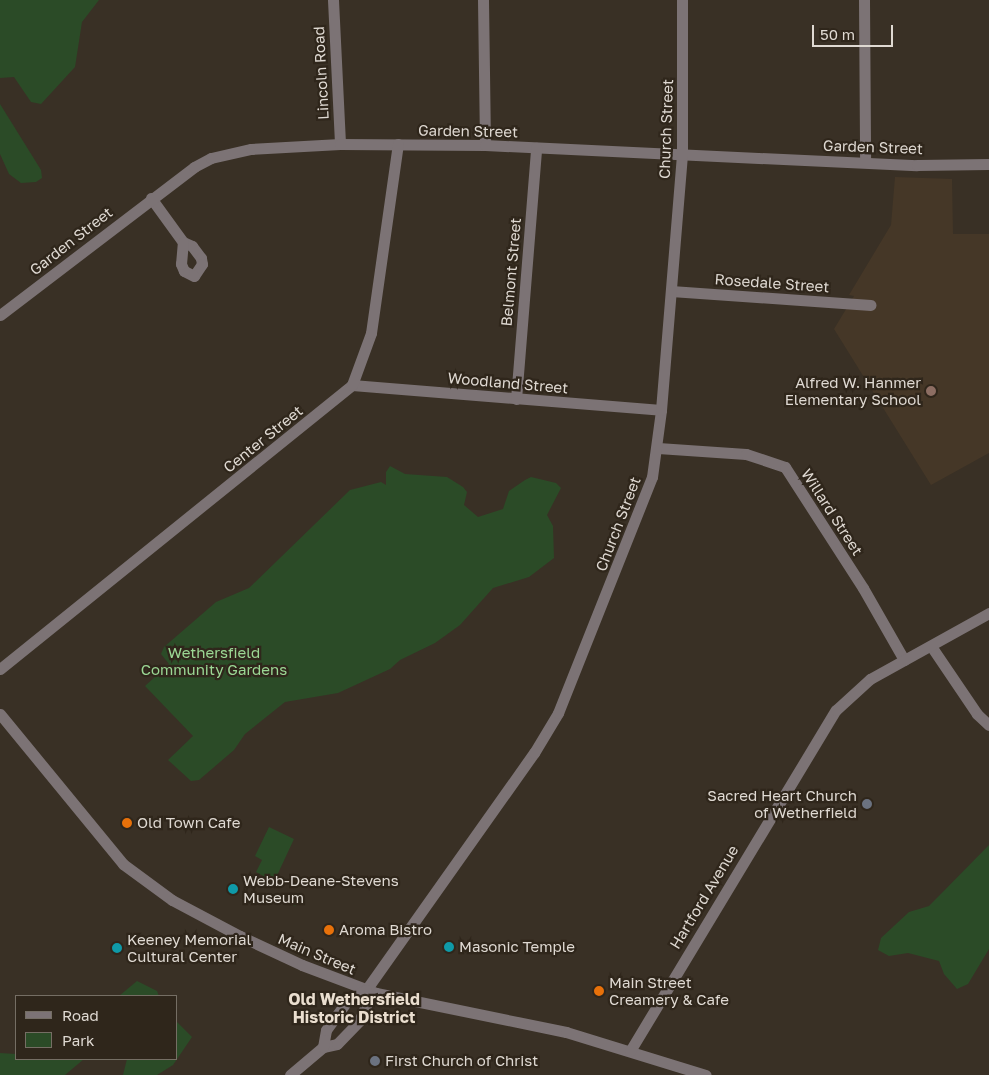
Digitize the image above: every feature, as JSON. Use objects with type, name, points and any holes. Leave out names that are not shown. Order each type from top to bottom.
[{"type":"street","name":"Lincoln Road","points":[[333,0],[340,144]]},
{"type":"street","points":[[483,0],[485,145]]},
{"type":"street","name":"Church Street","points":[[366,990],[534,753],[558,713],[644,500],[658,448],[682,155],[682,0]]},
{"type":"street","points":[[864,0],[866,162]]},
{"type":"street","name":"Garden Street","points":[[0,315],[151,198],[211,158],[251,149],[340,144],[485,145],[866,162],[989,164]]},
{"type":"street","points":[[352,385],[371,333],[398,144]]},
{"type":"street","name":"Belmont Street","points":[[516,399],[536,148]]},
{"type":"street","points":[[151,198],[183,242]]},
{"type":"street","name":"Rosedale Street","points":[[671,291],[871,305]]},
{"type":"street","name":"Woodland Street","points":[[352,385],[662,410]]},
{"type":"street","name":"Center Street","points":[[0,669],[352,385]]},
{"type":"street","name":"Willard Street","points":[[658,448],[746,454],[785,468],[863,588],[904,660]]},
{"type":"street","name":"Hartford Avenue","points":[[630,1051],[821,731],[852,693],[904,660],[989,613]]},
{"type":"street","points":[[932,646],[978,714],[989,726]]},
{"type":"street","name":"Main Street","points":[[0,714],[110,850],[137,876],[172,900],[246,939],[366,990],[546,1028],[630,1051],[706,1075]]},
{"type":"street","points":[[290,1075],[322,1047],[337,1044],[359,1021],[366,1005],[366,990],[353,995],[345,1003],[325,1032],[322,1047]]},
{"type":"shaded area","name":"Alfred W. Hanmer Elementary School","points":[[895,177],[952,179],[953,234],[989,234],[989,453],[931,485],[834,329],[854,296],[849,295],[891,225]]},
{"type":"green space","points":[[0,0],[99,0],[82,22],[75,67],[41,104],[31,102],[14,77],[0,78]]},
{"type":"green space","points":[[0,104],[41,170],[42,178],[36,182],[21,183],[9,174],[0,154]]},
{"type":"green space","name":"Wethersfield Community Gardens","points":[[390,466],[405,474],[447,477],[463,487],[467,492],[464,505],[478,517],[503,509],[509,491],[531,477],[556,483],[561,488],[547,515],[553,526],[554,558],[529,577],[493,588],[460,625],[435,643],[400,660],[390,669],[338,693],[285,702],[245,734],[234,750],[199,780],[191,781],[168,760],[193,736],[145,686],[169,664],[161,654],[164,647],[216,602],[249,588],[350,490],[381,482],[386,485],[386,472]]},
{"type":"green space","points":[[269,827],[294,839],[274,882],[256,872],[262,860],[255,856]]},
{"type":"green space","points":[[989,845],[989,949],[968,984],[957,989],[944,974],[939,961],[908,953],[889,956],[878,950],[881,938],[909,912],[929,906]]},
{"type":"green space","points":[[283,893],[298,901],[295,906],[280,898]]},
{"type":"green space","points":[[137,981],[157,991],[159,995],[120,995]]},
{"type":"green space","points":[[178,1023],[192,1037],[178,1058]]},
{"type":"green space","points":[[0,1053],[15,1054],[15,1060],[83,1060],[65,1075],[0,1075]]},
{"type":"green space","points":[[127,1060],[176,1060],[173,1065],[157,1075],[123,1075]]},
{"type":"place","name":"Alfred W. Hanmer Elementary School","points":[[931,391]]},
{"type":"place","name":"Sacred Heart Church of Wetherfield","points":[[867,804]]},
{"type":"place","name":"Old Town Cafe","points":[[127,823]]},
{"type":"place","name":"Webb-Deane-Stevens Museum","points":[[233,889]]},
{"type":"place","name":"Aroma Bistro","points":[[329,930]]},
{"type":"place","name":"Masonic Temple","points":[[449,947]]},
{"type":"place","name":"Keeney Memorial Cultural Center","points":[[117,948]]},
{"type":"place","name":"Main Street Creamery & Cafe","points":[[599,991]]},
{"type":"place","name":"First Church of Christ","points":[[375,1061]]},
{"type":"district","name":"Old Wethersfield Historic District","points":[[354,1008]]}]
